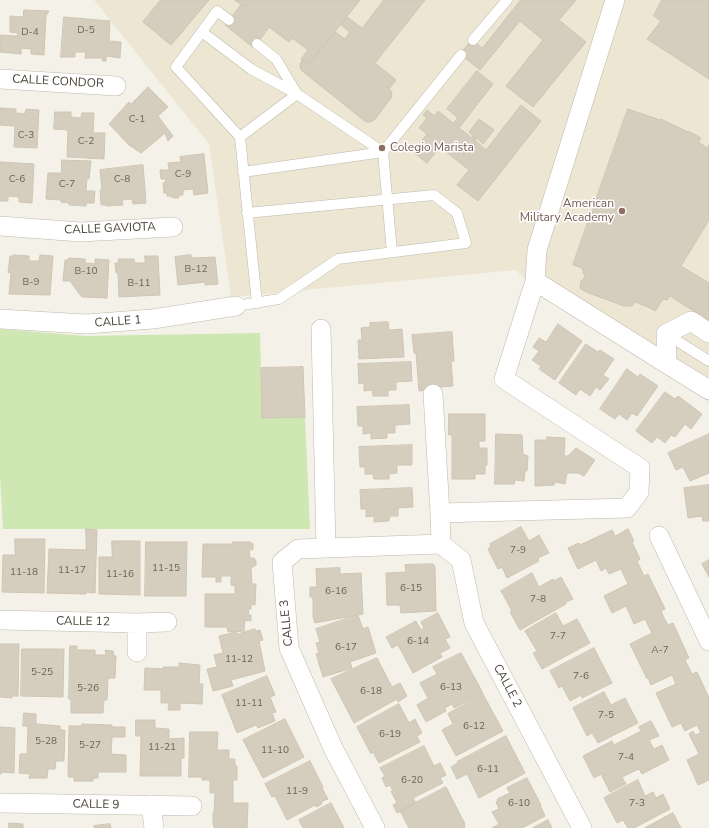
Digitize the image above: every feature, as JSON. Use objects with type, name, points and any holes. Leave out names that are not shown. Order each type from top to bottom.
[{"type":"street","points":[[440,513],[627,508],[639,492],[640,468],[504,379],[536,281],[537,250],[615,0]]},
{"type":"street","name":"CALLE CONDOR","points":[[0,79],[116,86]]},
{"type":"street","name":"CALLE GAVIOTA","points":[[0,226],[80,232],[173,227]]},
{"type":"street","points":[[536,281],[709,390]]},
{"type":"street","name":"CALLE 1","points":[[0,319],[86,324],[153,319],[236,306]]},
{"type":"street","points":[[667,364],[666,334],[691,321],[709,333]]},
{"type":"street","points":[[321,329],[326,548]]},
{"type":"street","points":[[433,394],[441,544]]},
{"type":"street","points":[[659,536],[709,641]]},
{"type":"street","name":"CALLE 3","points":[[375,828],[333,748],[288,648],[282,562],[298,549],[441,544]]},
{"type":"street","name":"CALLE 2","points":[[441,544],[461,560],[474,623],[582,828]]},
{"type":"street","name":"CALLE 12","points":[[0,620],[137,623],[167,622]]},
{"type":"street","points":[[137,623],[137,652]]},
{"type":"street","name":"CALLE 9","points":[[0,803],[192,806]]},
{"type":"street","points":[[151,806],[154,828]]},
{"type":"lane","points":[[473,40],[507,0]]},
{"type":"lane","points":[[229,20],[217,11],[176,67],[240,137],[257,303]]},
{"type":"lane","points":[[202,32],[251,69],[297,94],[383,152]]},
{"type":"lane","points":[[258,44],[276,58],[297,94]]},
{"type":"lane","points":[[243,172],[383,152],[461,55]]},
{"type":"lane","points":[[240,137],[297,94]]},
{"type":"lane","points":[[383,152],[392,252]]},
{"type":"lane","points":[[236,306],[279,298],[338,259],[466,243],[457,214],[434,195],[247,213]]},
{"type":"lane","points":[[666,334],[709,361]]},
{"type":"shaded area","name":"Colegio Marista","points":[[94,0],[709,0],[709,402],[540,296],[516,270],[231,297],[209,144]]},
{"type":"green space","points":[[0,329],[85,336],[260,333],[262,418],[305,417],[310,529],[3,529],[0,476]]},
{"type":"building","points":[[161,0],[209,0],[171,45],[143,22]]},
{"type":"building","points":[[235,0],[360,0],[309,64],[301,59],[308,50],[292,38],[289,42],[269,27],[254,48],[225,25],[241,5]]},
{"type":"building","points":[[384,0],[425,0],[375,63],[396,80],[389,89],[392,92],[391,98],[376,118],[371,122],[366,122],[301,70],[300,65],[302,60],[308,65],[335,32],[345,39],[350,32],[341,25],[347,17],[362,28]]},
{"type":"building","points":[[521,0],[576,0],[559,20],[586,42],[533,107],[506,86],[543,40],[520,21],[480,70],[460,54],[472,39],[482,48]]},
{"type":"building","points":[[662,0],[709,0],[709,79],[647,39],[661,21],[654,16]]},
{"type":"building","points":[[24,10],[49,11],[46,16],[44,55],[31,54],[31,49],[21,48],[21,54],[0,52],[0,35],[17,36],[18,33],[10,32],[10,16],[23,17]]},
{"type":"building","points":[[64,17],[110,21],[109,41],[121,42],[120,58],[106,56],[106,61],[102,61],[103,58],[85,58],[86,52],[75,52],[75,57],[61,57]]},
{"type":"building","points":[[477,71],[493,84],[459,128],[472,138],[473,136],[469,132],[479,119],[494,130],[483,144],[477,138],[475,140],[486,150],[521,105],[541,121],[478,201],[457,185],[469,170],[440,147],[427,163],[413,152],[427,134],[419,128],[427,118],[423,115],[427,110],[434,116],[438,111],[453,123],[458,118],[447,109]]},
{"type":"building","points":[[148,87],[168,107],[158,116],[173,136],[168,141],[165,133],[141,153],[129,145],[109,124],[129,102],[131,104]]},
{"type":"building","points":[[0,108],[16,109],[16,113],[25,114],[26,109],[39,110],[37,148],[14,147],[15,126],[0,125]]},
{"type":"building","points":[[628,109],[660,120],[661,119],[688,131],[701,138],[698,142],[707,148],[709,145],[709,220],[681,266],[709,283],[709,321],[670,296],[667,300],[663,299],[655,311],[635,302],[632,306],[624,306],[586,292],[580,288],[581,281],[585,277],[582,268],[573,265]]},
{"type":"building","points":[[55,112],[71,112],[71,117],[81,118],[82,113],[94,113],[93,133],[105,133],[104,159],[67,157],[68,130],[54,129]]},
{"type":"building","points":[[204,154],[208,193],[194,195],[193,189],[183,190],[183,195],[180,195],[178,198],[167,196],[167,193],[164,193],[163,183],[166,182],[165,179],[161,179],[160,170],[169,170],[168,163],[181,162],[180,157]]},
{"type":"building","points":[[62,160],[91,161],[86,191],[95,191],[94,203],[86,203],[86,206],[69,205],[69,203],[61,202],[61,200],[46,199],[48,173],[61,173]]},
{"type":"building","points":[[0,162],[34,164],[32,203],[19,202],[19,197],[8,196],[8,201],[0,201]]},
{"type":"building","points":[[143,165],[146,203],[133,204],[132,199],[122,200],[123,205],[101,205],[100,190],[102,190],[100,170]]},
{"type":"building","points":[[40,255],[53,256],[50,295],[9,294],[11,272],[8,273],[10,256],[29,256],[29,261],[39,261]]},
{"type":"building","points":[[191,255],[191,258],[215,257],[218,284],[205,285],[205,282],[178,285],[175,257]]},
{"type":"building","points":[[145,256],[158,256],[160,295],[119,297],[118,273],[116,273],[115,263],[119,263],[118,259],[134,259],[135,263],[145,263]]},
{"type":"building","points":[[69,258],[85,259],[85,263],[95,264],[95,259],[109,260],[107,298],[83,297],[70,281],[63,281],[65,260],[68,260]]},
{"type":"building","points":[[388,322],[389,330],[402,329],[404,357],[359,359],[358,340],[362,340],[361,328],[370,327],[370,323]]},
{"type":"building","points":[[558,324],[582,341],[555,380],[539,369],[541,366],[532,360],[539,351],[533,347],[539,338],[546,342]]},
{"type":"building","points":[[452,332],[454,361],[451,361],[453,386],[419,391],[416,353],[414,353],[412,335]]},
{"type":"building","points":[[586,344],[598,352],[600,350],[614,359],[603,375],[609,379],[600,390],[596,387],[590,396],[580,389],[576,395],[559,383]]},
{"type":"building","points":[[411,362],[412,381],[396,382],[396,390],[388,390],[388,396],[373,396],[372,390],[364,391],[364,383],[359,384],[358,364]]},
{"type":"building","points":[[303,367],[305,417],[262,418],[261,368]]},
{"type":"building","points":[[627,369],[638,377],[640,374],[658,386],[637,416],[632,413],[627,420],[619,414],[615,419],[600,409]]},
{"type":"building","points":[[665,392],[675,399],[678,396],[702,414],[691,429],[685,424],[675,437],[671,435],[665,443],[657,437],[652,443],[636,431]]},
{"type":"building","points":[[409,405],[410,424],[395,425],[395,433],[387,433],[387,438],[371,439],[371,433],[363,434],[363,426],[358,426],[357,407]]},
{"type":"building","points":[[449,414],[485,414],[485,441],[479,441],[479,448],[487,448],[487,465],[485,465],[485,474],[475,474],[475,479],[452,479],[452,435],[449,435]]},
{"type":"building","points":[[496,434],[522,435],[523,454],[528,456],[527,471],[525,471],[524,481],[515,480],[514,484],[495,484]]},
{"type":"building","points":[[709,434],[709,473],[690,481],[683,467],[676,470],[668,453]]},
{"type":"building","points":[[547,437],[565,438],[564,456],[568,456],[576,448],[595,460],[584,476],[578,473],[567,473],[565,484],[555,482],[554,485],[535,486],[535,440],[547,440]]},
{"type":"building","points":[[412,445],[412,465],[397,465],[397,473],[389,474],[389,479],[374,479],[373,474],[365,474],[365,467],[360,467],[359,447]]},
{"type":"building","points":[[709,485],[709,521],[703,521],[702,516],[688,518],[684,488]]},
{"type":"building","points":[[412,488],[413,507],[398,508],[398,516],[390,516],[389,521],[374,522],[374,516],[366,517],[366,509],[361,509],[360,490]]},
{"type":"building","points":[[521,527],[529,541],[539,535],[549,553],[538,558],[539,561],[507,578],[502,567],[498,569],[488,549],[491,547],[490,544]]},
{"type":"building","points":[[86,529],[97,530],[95,593],[47,593],[49,549],[86,550]]},
{"type":"building","points":[[628,529],[640,559],[637,561],[644,576],[648,574],[665,609],[661,611],[664,618],[668,625],[673,623],[689,658],[685,660],[692,674],[697,672],[709,698],[709,780],[698,785],[687,760],[699,754],[689,734],[693,731],[695,735],[701,733],[697,725],[685,731],[681,723],[672,727],[656,693],[676,684],[672,675],[651,685],[630,644],[652,633],[645,619],[634,624],[626,606],[612,613],[604,596],[628,584],[621,569],[609,574],[606,568],[601,571],[596,560],[578,569],[568,548],[579,543],[580,545],[612,530],[615,536]]},
{"type":"building","points":[[15,539],[45,539],[44,593],[2,592],[3,555],[15,555]]},
{"type":"building","points":[[112,541],[140,541],[140,595],[99,594],[99,557],[112,557]]},
{"type":"building","points":[[146,542],[187,542],[186,596],[145,596]]},
{"type":"building","points":[[233,542],[250,542],[253,544],[253,549],[249,551],[250,558],[254,558],[256,561],[256,565],[251,568],[252,584],[256,584],[255,605],[251,604],[251,609],[249,609],[248,615],[251,615],[251,621],[245,620],[244,631],[228,632],[227,627],[205,627],[205,594],[235,594],[235,586],[231,585],[231,576],[221,576],[221,582],[216,582],[216,577],[202,577],[203,544],[233,544]]},
{"type":"building","points":[[709,560],[709,577],[702,564]]},
{"type":"building","points":[[433,564],[435,567],[436,611],[401,613],[400,605],[387,605],[386,573],[406,572],[405,565]]},
{"type":"building","points":[[340,568],[340,574],[361,573],[363,614],[315,623],[313,617],[313,597],[310,597],[310,587],[317,587],[316,569]]},
{"type":"building","points":[[532,573],[539,587],[553,579],[554,581],[561,577],[573,599],[520,630],[501,591]]},
{"type":"building","points":[[438,613],[450,637],[445,639],[450,648],[440,653],[442,657],[413,673],[398,645],[392,648],[386,637],[416,621],[421,630],[424,628],[421,622]]},
{"type":"building","points":[[556,613],[563,626],[577,619],[590,643],[542,669],[533,653],[537,651],[525,631]]},
{"type":"building","points":[[358,615],[363,629],[368,627],[376,653],[350,662],[352,668],[323,677],[316,654],[319,653],[316,643],[320,642],[316,629]]},
{"type":"building","points":[[255,629],[256,631],[260,630],[263,640],[259,641],[265,671],[231,680],[233,686],[213,691],[207,669],[217,667],[214,655],[223,653],[219,636],[236,632],[237,634]]},
{"type":"building","points":[[0,644],[19,644],[18,696],[12,696],[12,698],[0,697]]},
{"type":"building","points":[[70,646],[77,646],[77,650],[95,650],[95,655],[106,655],[105,650],[113,651],[114,656],[116,656],[115,678],[108,678],[107,700],[104,700],[103,713],[71,713],[71,699],[69,699]]},
{"type":"building","points":[[594,648],[612,683],[582,698],[581,695],[570,701],[562,686],[559,688],[550,671]]},
{"type":"building","points":[[22,649],[64,649],[63,697],[21,696]]},
{"type":"building","points":[[461,653],[483,693],[454,708],[452,704],[445,708],[446,711],[426,722],[417,705],[428,698],[420,683],[437,674],[433,667]]},
{"type":"building","points":[[377,658],[392,687],[400,683],[407,696],[398,702],[397,699],[354,723],[331,679]]},
{"type":"building","points":[[179,663],[200,665],[199,684],[203,684],[202,704],[180,703],[180,710],[168,710],[169,703],[161,703],[161,690],[144,690],[145,668],[163,669],[163,667],[179,667]]},
{"type":"building","points":[[267,676],[275,695],[270,697],[276,712],[272,713],[275,721],[258,728],[256,725],[237,733],[222,695]]},
{"type":"building","points":[[604,692],[611,705],[625,698],[638,723],[598,743],[592,733],[587,736],[573,708]]},
{"type":"building","points":[[483,694],[503,731],[456,756],[442,730],[453,724],[448,714]]},
{"type":"building","points":[[399,704],[409,723],[415,719],[422,733],[417,736],[420,742],[379,763],[373,752],[371,754],[357,727]]},
{"type":"building","points":[[24,713],[36,714],[36,724],[60,726],[60,730],[65,730],[64,761],[56,761],[55,769],[48,769],[47,778],[29,778],[30,774],[19,773],[20,754],[27,754],[28,726],[23,726]]},
{"type":"building","points":[[285,719],[304,757],[263,778],[243,740]]},
{"type":"building","points":[[136,720],[155,720],[155,728],[169,729],[169,739],[184,738],[184,758],[181,758],[181,776],[140,776],[141,736],[136,736]]},
{"type":"building","points":[[651,721],[659,736],[649,740],[654,749],[662,745],[669,760],[642,774],[639,769],[622,777],[626,784],[610,792],[601,774],[594,778],[583,756],[612,741],[614,745],[641,731],[639,727]]},
{"type":"building","points":[[82,724],[125,727],[125,737],[112,737],[111,754],[126,755],[126,772],[98,772],[98,778],[93,778],[93,781],[74,781],[74,777],[68,777],[69,726],[82,726]]},
{"type":"building","points":[[0,727],[15,728],[14,773],[2,772],[0,774]]},
{"type":"building","points":[[190,732],[218,732],[217,750],[229,750],[229,759],[235,759],[235,766],[237,766],[237,780],[233,780],[233,803],[248,803],[247,828],[214,828],[213,812],[215,793],[210,793],[210,780],[202,780],[202,777],[189,777]]},
{"type":"building","points":[[506,736],[525,773],[479,798],[467,774],[457,779],[451,767],[458,763],[457,762]]},
{"type":"building","points":[[424,746],[434,766],[440,763],[446,775],[440,778],[443,783],[413,798],[416,803],[397,813],[393,805],[397,803],[391,791],[393,791],[390,785],[386,787],[382,778],[385,776],[380,768]]},
{"type":"building","points":[[310,761],[328,799],[321,802],[322,804],[316,807],[315,805],[287,820],[275,796],[272,797],[265,784]]},
{"type":"building","points":[[527,778],[545,816],[522,828],[492,828],[499,824],[492,812],[499,809],[496,802],[498,801],[497,799],[510,793],[507,788]]},
{"type":"building","points":[[638,780],[645,796],[653,792],[656,798],[663,794],[670,809],[634,828],[628,828],[623,820],[617,823],[604,798]]},
{"type":"building","points":[[446,787],[465,824],[465,827],[409,828],[400,811]]},
{"type":"building","points":[[331,803],[344,828],[303,828],[299,820]]},
{"type":"building","points":[[673,813],[681,828],[645,828]]},
{"type":"building","points":[[548,820],[552,828],[533,828]]},
{"type":"building","points":[[9,823],[23,824],[23,828],[9,828]]},
{"type":"building","points":[[110,824],[111,828],[94,828],[94,826]]},
{"type":"place","name":"Colegio Marista","points":[[382,148]]},
{"type":"place","name":"American Military Academy","points":[[622,211]]}]
